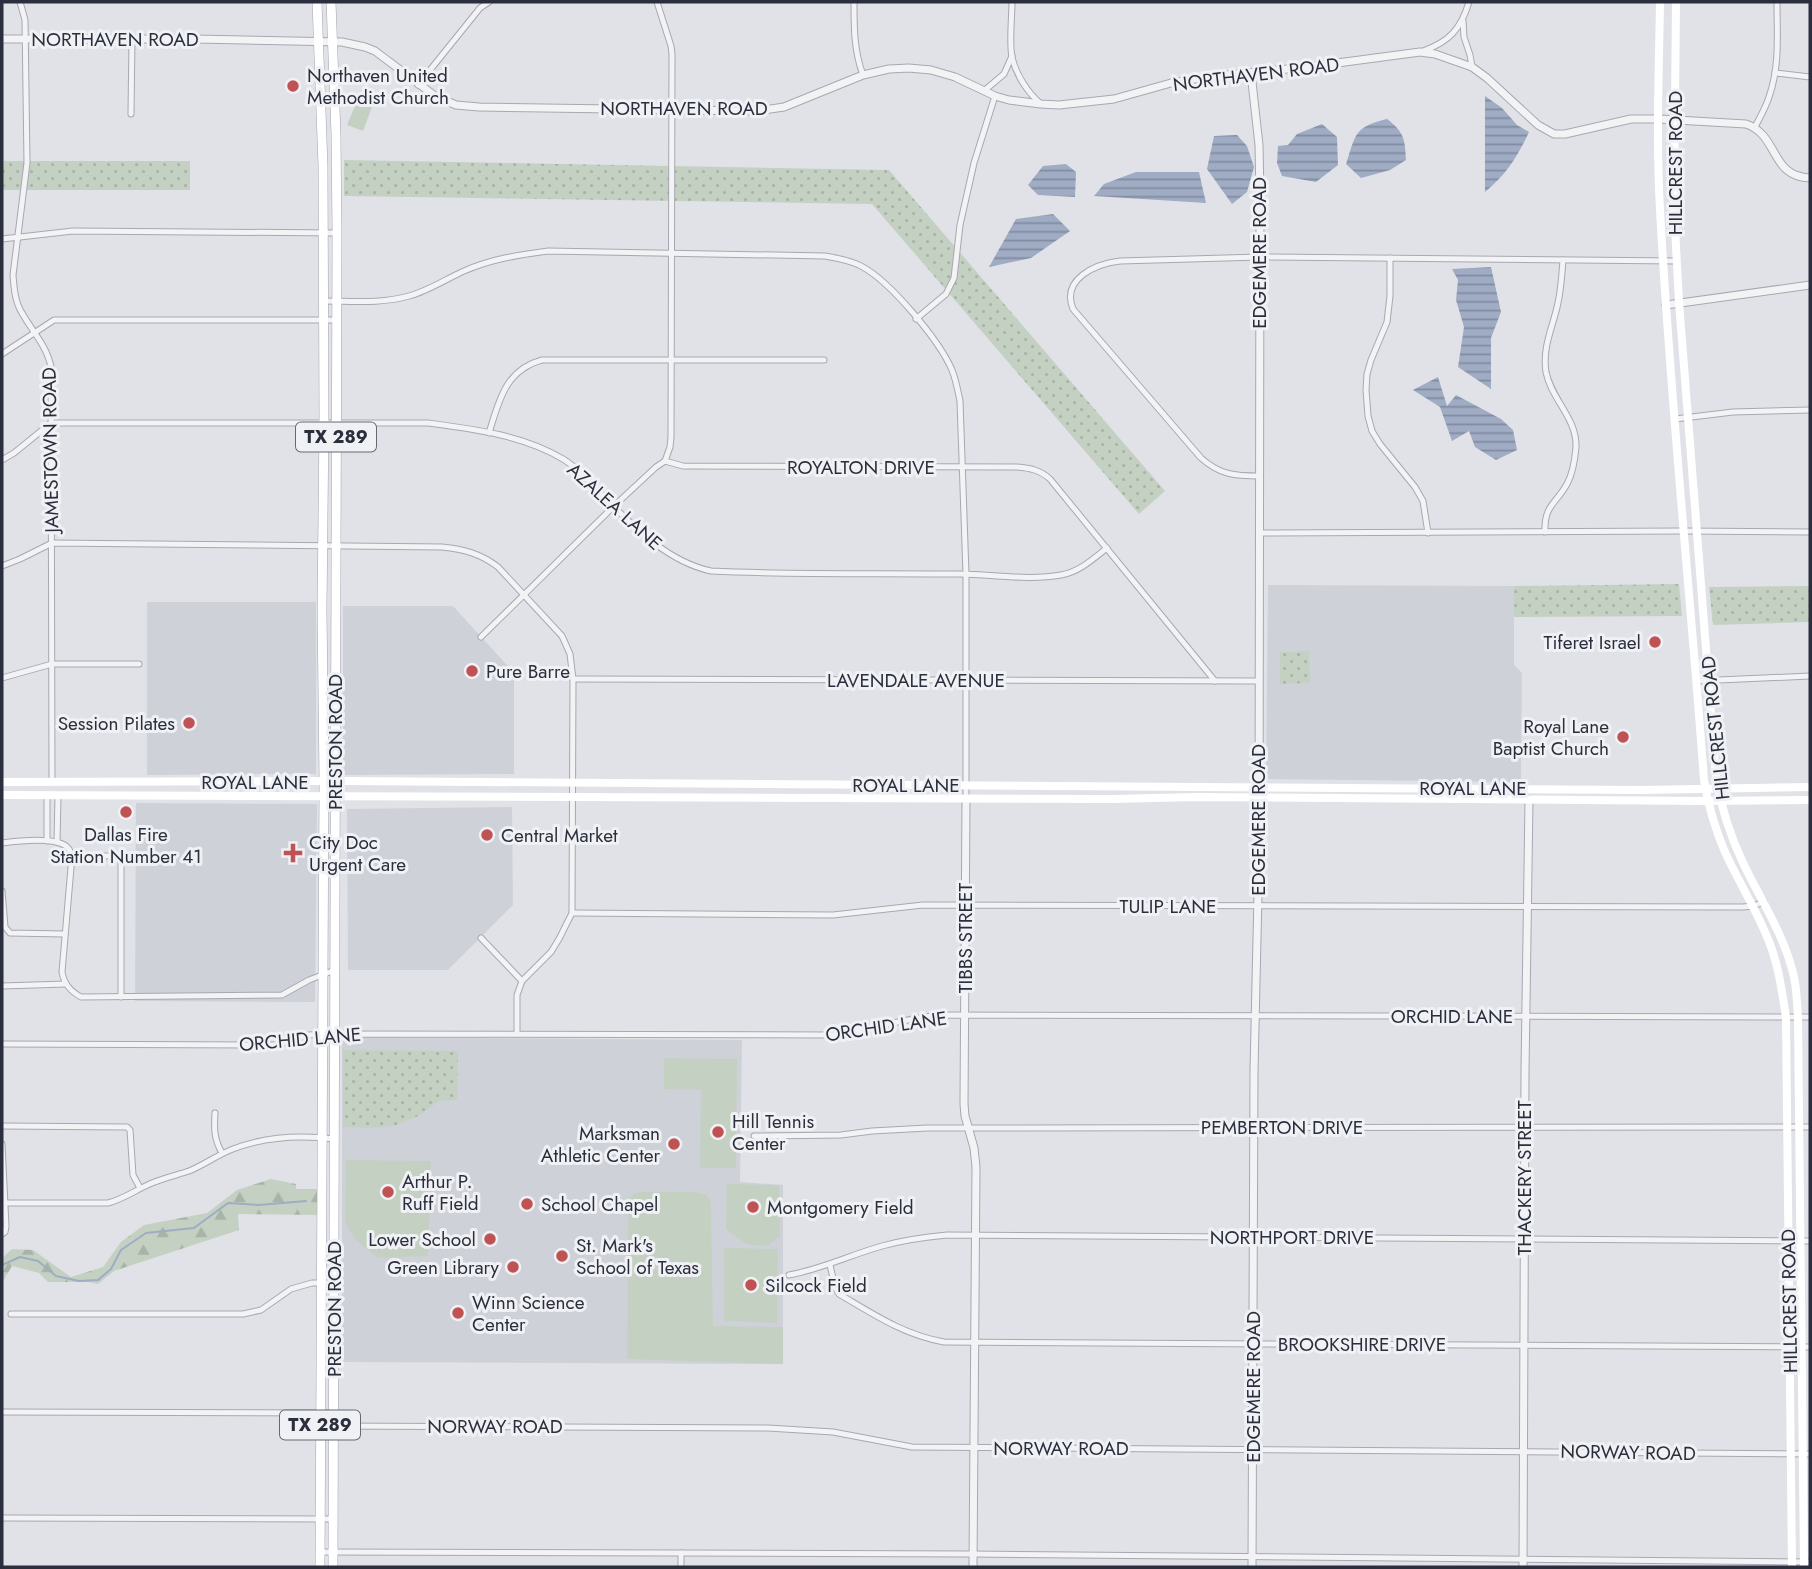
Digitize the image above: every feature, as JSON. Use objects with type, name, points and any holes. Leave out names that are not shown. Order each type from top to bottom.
[{"type":"main road","name":"PRESTON ROAD","points":[[317,2],[323,166],[324,424],[320,1567]]},
{"type":"main road","name":"PRESTON ROAD","points":[[331,2],[337,233],[333,1567]]},
{"type":"main road","name":"HILLCREST ROAD","points":[[1660,2],[1660,206],[1706,789],[1725,851],[1770,944],[1780,974],[1786,1017],[1791,1454],[1800,1564]]},
{"type":"main road","name":"HILLCREST ROAD","points":[[1676,2],[1673,183],[1676,261],[1713,754],[1718,789],[1735,846],[1782,938],[1793,971],[1798,1018],[1799,1127],[1805,1241],[1807,1454],[1800,1564]]},
{"type":"main road","points":[[323,166],[336,167]]},
{"type":"main road","points":[[322,609],[335,610]]},
{"type":"main road","points":[[323,663],[335,661]]},
{"type":"main road","name":"ROYAL LANE","points":[[2,782],[336,781],[1706,789],[1810,787]]},
{"type":"main road","points":[[52,782],[58,794]]},
{"type":"main road","points":[[47,795],[52,782]]},
{"type":"main road","points":[[115,782],[115,795]]},
{"type":"main road","points":[[200,782],[200,796]]},
{"type":"main road","points":[[231,796],[232,782]]},
{"type":"main road","points":[[760,784],[760,797]]},
{"type":"main road","points":[[1112,786],[1112,799]]},
{"type":"main road","points":[[1797,787],[1797,800]]},
{"type":"main road","points":[[1400,788],[1400,800]]},
{"type":"main road","name":"ROYAL LANE","points":[[2,795],[1810,800]]},
{"type":"main road","points":[[323,905],[335,905]]},
{"type":"main road","points":[[323,915],[335,916]]},
{"type":"street","name":"JAMESTOWN ROAD","points":[[20,2],[25,20],[26,163],[13,263],[14,286],[20,311],[50,358],[51,367],[52,782]]},
{"type":"street","points":[[418,85],[480,8],[489,2]]},
{"type":"street","points":[[481,637],[614,506],[666,461],[670,447],[671,50],[657,2]]},
{"type":"street","points":[[854,2],[854,44],[863,75]]},
{"type":"street","points":[[1012,2],[1012,56],[1025,86],[1041,104]]},
{"type":"street","points":[[1420,52],[1452,35],[1463,21],[1469,2]]},
{"type":"street","points":[[1777,2],[1778,47],[1775,73],[1769,96],[1755,127],[1766,138],[1785,170],[1798,177],[1810,178]]},
{"type":"street","points":[[1463,21],[1472,67]]},
{"type":"street","name":"NORTHAVEN ROAD","points":[[2,39],[332,41],[356,44],[375,51],[418,85],[448,102],[463,106],[757,111],[784,107],[863,75],[889,69],[921,69],[955,77],[1009,100],[1068,104],[1114,99],[1186,80],[1420,52],[1435,54],[1472,67],[1538,125],[1554,134],[1565,134],[1631,119],[1674,119],[1755,127]]},
{"type":"street","points":[[131,114],[132,39]]},
{"type":"street","points":[[985,90],[1004,74],[1012,56]]},
{"type":"street","name":"EDGEMERE ROAD","points":[[1251,73],[1259,145],[1260,257],[1259,798],[1252,1567]]},
{"type":"street","points":[[1775,73],[1810,77]]},
{"type":"street","points":[[916,319],[946,294],[954,278],[960,225],[974,163],[995,96]]},
{"type":"street","points":[[2,239],[73,231],[337,233]]},
{"type":"street","name":"TIBBS STREET","points":[[323,301],[386,301],[410,296],[482,263],[548,251],[825,256],[860,265],[880,279],[937,343],[956,381],[962,418],[967,574],[964,1104],[976,1167],[973,1567]]},
{"type":"street","points":[[1260,476],[1228,474],[1201,458],[1073,309],[1069,300],[1071,288],[1076,281],[1090,270],[1111,262],[1260,257],[1676,261]]},
{"type":"street","points":[[1391,258],[1387,322],[1367,374],[1368,416],[1380,444],[1420,494],[1428,533]]},
{"type":"street","points":[[1545,531],[1548,510],[1566,487],[1571,473],[1576,444],[1570,422],[1551,386],[1546,365],[1547,342],[1560,290],[1563,260]]},
{"type":"street","points":[[1666,305],[1810,285]]},
{"type":"street","points":[[2,354],[54,320],[336,320]]},
{"type":"street","points":[[489,433],[500,397],[508,384],[515,375],[534,362],[550,359],[824,360]]},
{"type":"street","points":[[1675,419],[1758,411],[1810,410]]},
{"type":"street","name":"AZALEA LANE","points":[[51,424],[428,423],[489,433],[527,443],[564,460],[662,549],[711,572],[1035,577],[1062,575],[1087,564],[1107,548]]},
{"type":"street","points":[[2,460],[51,424]]},
{"type":"street","name":"ROYALTON DRIVE","points":[[666,461],[682,466],[1017,467],[1043,473],[1215,681]]},
{"type":"street","points":[[1259,533],[1810,532]]},
{"type":"street","points":[[2,566],[52,543],[442,547],[466,550],[486,558],[498,567],[562,636],[570,654],[573,679],[572,913],[551,952],[522,981],[517,995],[517,1034]]},
{"type":"street","points":[[2,677],[52,664],[139,664]]},
{"type":"street","points":[[1696,681],[1810,676]]},
{"type":"street","name":"LAVENDALE AVENUE","points":[[573,679],[1259,681]]},
{"type":"street","name":"THACKERY STREET","points":[[1523,1563],[1525,1017],[1530,788]]},
{"type":"street","points":[[57,842],[58,794]]},
{"type":"street","points":[[47,795],[47,841]]},
{"type":"street","points":[[2,843],[57,842],[66,846],[72,856],[62,972],[66,984],[81,996],[282,996],[309,980],[335,970]]},
{"type":"street","points":[[72,856],[115,856],[121,859],[121,998]]},
{"type":"street","points":[[2,891],[5,927],[10,933],[65,934]]},
{"type":"street","name":"TULIP LANE","points":[[572,913],[833,915],[907,906],[965,905],[1753,906],[1764,902]]},
{"type":"street","points":[[481,938],[522,981]]},
{"type":"street","points":[[2,986],[66,984]]},
{"type":"street","name":"ORCHID LANE","points":[[3,1044],[277,1045],[308,1035],[322,1034],[830,1035],[916,1017],[965,1016],[1810,1017]]},
{"type":"street","points":[[215,1113],[215,1140],[222,1153]]},
{"type":"street","points":[[2,1125],[127,1127],[130,1130],[133,1174],[140,1188]]},
{"type":"street","name":"PEMBERTON DRIVE","points":[[754,1136],[841,1135],[900,1129],[969,1128],[1810,1128]]},
{"type":"street","points":[[5,1203],[108,1203],[244,1145],[270,1139],[322,1138],[335,1135]]},
{"type":"street","points":[[2,1144],[6,1226],[2,1234]]},
{"type":"street","name":"NORTHPORT DRIVE","points":[[789,1275],[919,1237],[975,1235],[1805,1241]]},
{"type":"street","name":"BROOKSHIRE DRIVE","points":[[830,1265],[839,1294],[889,1324],[927,1339],[956,1343],[1806,1347]]},
{"type":"street","points":[[11,1314],[243,1314],[261,1310],[291,1289],[312,1283],[334,1283]]},
{"type":"street","points":[[2,1412],[334,1413]]},
{"type":"street","name":"NORWAY ROAD","points":[[320,1426],[768,1427],[832,1433],[912,1447],[1807,1454]]},
{"type":"street","points":[[2,1518],[334,1519]]},
{"type":"street","points":[[320,1552],[1252,1557],[1523,1563],[1800,1564]]},
{"type":"street","points":[[681,1553],[681,1567]]},
{"type":"shaded area","points":[[1268,585],[1514,586],[1514,665],[1522,673],[1521,782],[1266,779]]},
{"type":"shaded area","points":[[147,602],[316,602],[316,774],[147,775]]},
{"type":"shaded area","points":[[343,606],[453,606],[514,673],[514,774],[343,775]]},
{"type":"shaded area","points":[[136,803],[317,804],[315,1002],[135,1001]]},
{"type":"shaded area","points":[[512,807],[513,905],[448,970],[348,970],[347,809]]},
{"type":"shaded area","name":"St. Mark's School of Texas","points":[[342,1037],[742,1040],[740,1182],[783,1185],[783,1364],[342,1362]]},
{"type":"green space","points":[[360,94],[375,99],[363,131],[347,125]]},
{"type":"green space","points":[[344,160],[889,170],[1165,491],[1139,514],[872,204],[344,196]]},
{"type":"green space","points":[[2,161],[190,161],[190,190],[2,190]]},
{"type":"green space","points":[[1679,584],[1682,616],[1514,617],[1514,586]]},
{"type":"green space","points":[[1810,586],[1810,622],[1713,625],[1709,587]]},
{"type":"green space","points":[[1309,651],[1310,683],[1280,684],[1280,652]]},
{"type":"green space","points":[[343,1050],[458,1051],[457,1100],[439,1101],[418,1116],[396,1125],[376,1128],[343,1127]]},
{"type":"green space","name":"Hill Tennis Center","points":[[664,1058],[737,1059],[736,1168],[700,1168],[701,1090],[664,1089]]},
{"type":"green space","name":"Arthur P. Ruff Field","points":[[346,1160],[431,1161],[428,1256],[378,1258],[356,1240],[345,1223]]},
{"type":"green space","points":[[271,1179],[296,1184],[296,1189],[317,1189],[318,1215],[238,1214],[239,1230],[114,1271],[98,1284],[48,1282],[39,1273],[12,1266],[2,1283],[2,1258],[12,1249],[33,1250],[71,1277],[103,1267],[121,1242],[144,1225],[207,1213],[237,1190]]},
{"type":"green space","name":"Montgomery Field","points":[[727,1184],[779,1185],[780,1237],[767,1246],[746,1244],[726,1229]]},
{"type":"green space","points":[[639,1192],[696,1192],[706,1195],[711,1202],[713,1326],[783,1327],[783,1364],[627,1359],[628,1200]]},
{"type":"green space","name":"Silcock Field","points":[[724,1248],[778,1249],[777,1323],[724,1321]]},
{"type":"water","points":[[1485,96],[1502,108],[1517,125],[1529,132],[1511,165],[1485,192]]},
{"type":"water","points":[[1387,119],[1402,136],[1406,160],[1390,170],[1361,178],[1346,164],[1355,139],[1368,125]]},
{"type":"water","points":[[1322,124],[1337,137],[1338,165],[1316,182],[1282,176],[1277,163],[1278,146],[1288,145],[1297,134]]},
{"type":"water","points":[[1237,135],[1247,146],[1254,167],[1247,192],[1232,204],[1207,169],[1214,136]]},
{"type":"water","points":[[1066,164],[1076,172],[1075,197],[1038,195],[1028,185],[1043,166]]},
{"type":"water","points":[[1136,172],[1199,172],[1206,203],[1094,196],[1104,184]]},
{"type":"water","points":[[1053,214],[1070,231],[1031,258],[989,267],[1016,219]]},
{"type":"water","points":[[1491,267],[1501,312],[1491,338],[1491,389],[1458,367],[1464,327],[1456,300],[1458,280],[1452,269]]},
{"type":"water","points":[[1438,377],[1447,406],[1456,395],[1501,419],[1513,430],[1517,450],[1496,460],[1475,447],[1469,431],[1452,441],[1440,407],[1413,390]]},
{"type":"waterway","points":[[2,1265],[20,1257],[38,1261],[56,1276],[79,1281],[98,1280],[111,1269],[121,1250],[146,1233],[194,1228],[228,1203],[259,1205],[306,1201]]},
{"type":"place","name":"Northaven United Methodist Church","points":[[293,86]]},
{"type":"place","name":"Tiferet Israel","points":[[1655,642]]},
{"type":"place","name":"Pure Barre","points":[[472,671]]},
{"type":"place","name":"Session Pilates","points":[[189,723]]},
{"type":"place","name":"Royal Lane Baptist Church","points":[[1623,737]]},
{"type":"place","name":"Dallas Fire Station Number 41","points":[[126,812]]},
{"type":"place","name":"Central Market","points":[[487,835]]},
{"type":"place","name":"City Doc Urgent Care","points":[[293,853]]},
{"type":"place","name":"Hill Tennis Center","points":[[718,1132]]},
{"type":"place","name":"Marksman Athletic Center","points":[[674,1144]]},
{"type":"place","name":"Arthur P. Ruff Field","points":[[388,1192]]},
{"type":"place","name":"School Chapel","points":[[527,1204]]},
{"type":"place","name":"Montgomery Field","points":[[753,1207]]},
{"type":"place","name":"Lower School","points":[[490,1239]]},
{"type":"place","name":"St. Mark's School of Texas","points":[[562,1256]]},
{"type":"place","name":"Green Library","points":[[513,1267]]},
{"type":"place","name":"Silcock Field","points":[[751,1285]]},
{"type":"place","name":"Winn Science Center","points":[[458,1313]]}]
